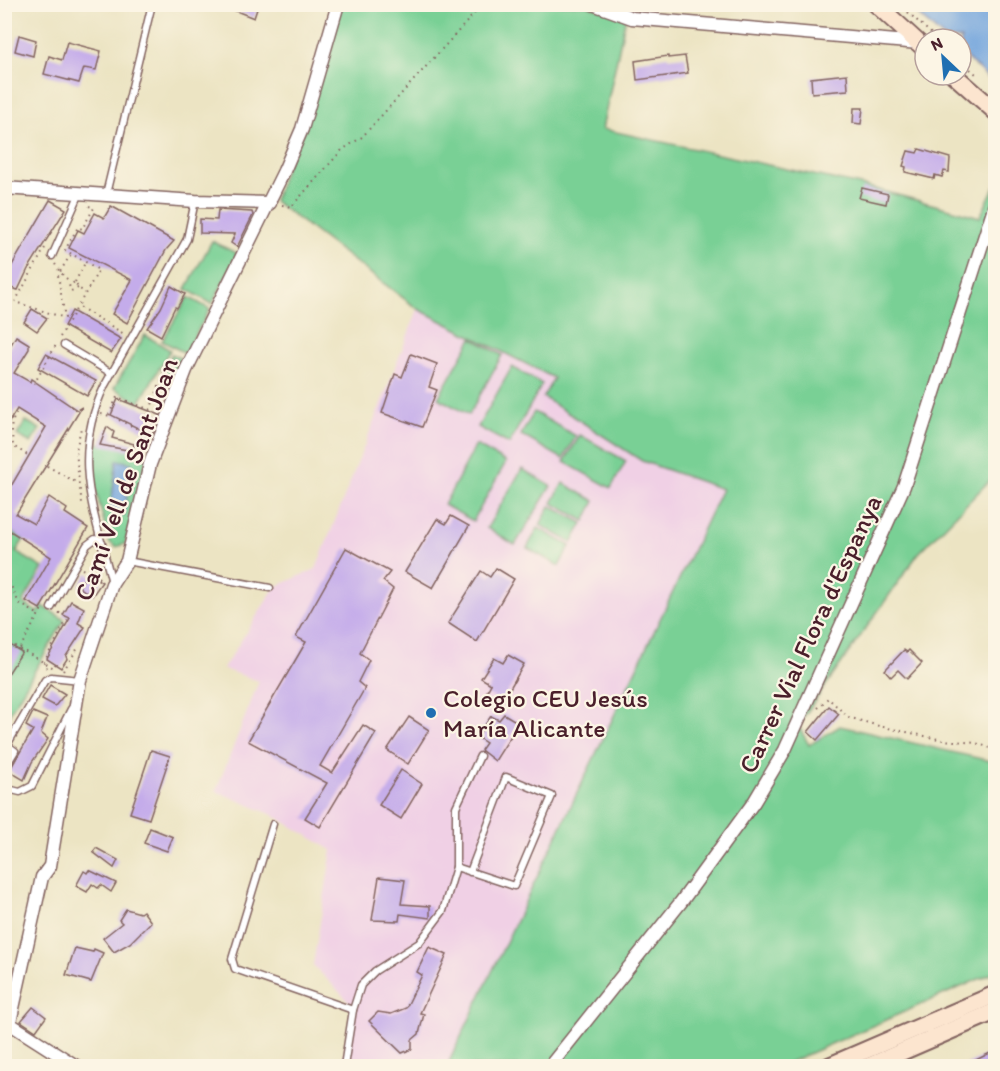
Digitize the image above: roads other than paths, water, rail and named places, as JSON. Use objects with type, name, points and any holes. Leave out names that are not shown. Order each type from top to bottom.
[{"type":"main road","points":[[876,4],[913,38]]},
{"type":"main road","points":[[968,87],[996,112]]},
{"type":"main road","points":[[829,1066],[996,994]]},
{"type":"main road","points":[[869,1066],[996,1011]]},
{"type":"street","name":"Camí Vell de Sant Joan","points":[[7,1021],[42,877],[50,866],[65,736],[80,680],[112,584],[127,561],[150,464],[170,409],[270,203],[302,129],[338,4]]},
{"type":"street","points":[[593,4],[632,18],[913,45]]},
{"type":"street","points":[[4,188],[79,197],[106,194],[195,201],[270,203]]},
{"type":"street","name":"Carrer Vial Flora d'Espanya","points":[[550,1066],[712,861],[754,802],[785,750],[904,486],[996,201]]},
{"type":"street","points":[[7,1021],[76,1066]]},
{"type":"lane","points":[[106,194],[152,4]]},
{"type":"lane","points":[[52,256],[79,197]]},
{"type":"lane","points":[[112,584],[88,488],[85,453],[96,404],[111,373],[187,239],[195,201]]},
{"type":"lane","points":[[64,345],[111,373]]},
{"type":"lane","points":[[51,608],[90,541],[99,540],[102,543]]},
{"type":"lane","points":[[127,561],[270,588]]},
{"type":"lane","points":[[4,769],[15,751],[8,745],[45,680],[51,677],[80,680]]},
{"type":"lane","points":[[4,788],[12,792],[20,792],[32,786],[65,736]]},
{"type":"lane","points":[[344,1066],[353,1010],[361,985],[375,971],[419,943],[443,911],[456,867],[456,807],[480,756]]},
{"type":"lane","points":[[456,867],[470,872],[514,886],[552,796],[506,777],[470,872]]},
{"type":"lane","points":[[273,824],[232,959],[235,969],[353,1010]]},
{"type":"water","points":[[907,5],[995,5],[995,84],[973,64],[973,27],[932,27]]},
{"type":"water","points":[[117,460],[132,463],[124,516],[110,512]]},
{"type":"place","name":"Colegio CEU Jesús María Alicante","points":[[431,713]]}]
